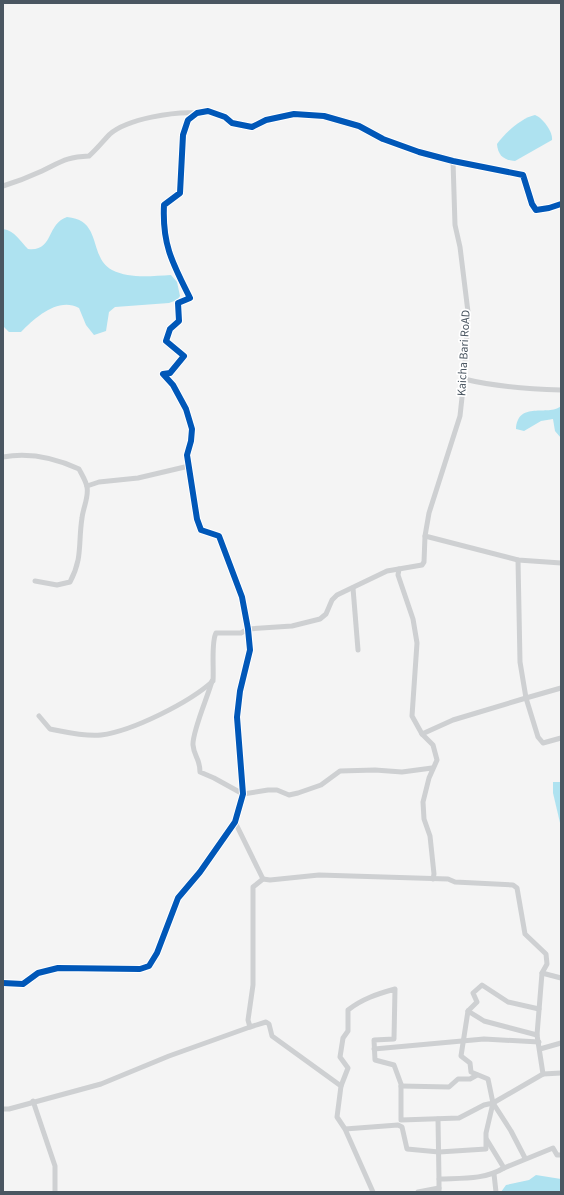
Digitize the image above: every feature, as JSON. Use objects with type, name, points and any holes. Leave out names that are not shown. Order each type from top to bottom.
[{"type":"street","points":[[3,186],[41,172],[59,161],[73,157],[89,156],[111,133],[122,126],[166,114],[208,111],[225,117],[232,123],[252,127],[266,120],[294,114],[324,116],[359,126],[383,139],[397,144],[453,161],[523,175],[532,204],[536,210],[561,204]]},
{"type":"street","points":[[3,983],[23,984],[38,973],[52,969],[140,969],[149,966],[157,953],[178,898],[200,872],[235,822],[243,794],[237,717],[240,691],[250,650],[242,597],[219,536],[201,530],[197,519],[187,455],[191,441],[192,429],[186,409],[173,385],[163,374],[170,373],[184,356],[166,341],[170,329],[179,321],[178,303],[190,298],[166,244],[163,217],[164,205],[180,193],[183,135],[188,120],[196,113]]},
{"type":"street","name":"Kaicha Bari RoAD","points":[[399,569],[416,567],[424,562],[425,536],[429,513],[460,416],[468,312],[460,247],[455,225],[453,161]]},
{"type":"street","points":[[464,379],[495,385],[561,390]]},
{"type":"street","points":[[3,457],[28,454],[62,462],[79,469],[87,486],[87,494],[82,518],[81,553],[77,569],[70,582],[57,585],[35,581]]},
{"type":"street","points":[[87,486],[99,482],[138,478],[189,466]]},
{"type":"street","points":[[425,536],[518,560],[561,563]]},
{"type":"street","points":[[518,560],[520,662],[526,698],[538,737],[544,743],[561,738]]},
{"type":"street","points":[[432,768],[402,772],[340,770],[321,785],[298,794],[289,795],[277,790],[243,794],[200,772],[200,761],[194,751],[193,744],[213,680],[213,639],[216,633],[241,633],[248,629],[292,626],[320,619],[326,614],[332,600],[337,595],[387,572],[399,569],[398,575],[413,619],[417,643],[412,716],[422,734],[433,745],[437,760],[432,768],[423,802],[424,819],[430,836],[434,874],[433,879]]},
{"type":"street","points":[[353,588],[358,650]]},
{"type":"street","points":[[39,716],[50,729],[101,735],[129,727],[176,706],[203,690],[213,680]]},
{"type":"street","points":[[422,734],[453,720],[561,688]]},
{"type":"street","points":[[235,822],[263,879]]},
{"type":"street","points":[[250,1027],[248,1020],[253,985],[253,887],[263,879],[270,880],[319,875],[448,879],[455,882],[513,885],[517,888],[525,934],[546,954],[547,964],[542,973],[537,1035],[543,1074]]},
{"type":"street","points":[[542,973],[561,978]]},
{"type":"street","points":[[525,1158],[511,1131],[493,1103],[488,1079],[471,1072],[470,1063],[461,1056],[462,1042],[468,1012],[477,1002],[473,993],[482,984],[508,1002],[539,1009]]},
{"type":"street","points":[[373,1192],[345,1129],[337,1117],[341,1086],[348,1068],[340,1057],[343,1038],[348,1030],[348,1010],[360,1001],[395,989],[394,1039],[374,1040],[374,1060],[394,1065],[402,1086],[400,1122],[404,1131],[407,1149],[438,1152],[486,1149],[486,1133],[493,1103]]},
{"type":"street","points":[[468,1012],[484,1021],[537,1035]]},
{"type":"street","points":[[3,1109],[101,1084],[169,1056],[266,1022],[269,1024],[272,1036],[341,1086]]},
{"type":"street","points":[[374,1049],[484,1039],[539,1042]]},
{"type":"street","points":[[540,1049],[561,1043]]},
{"type":"street","points":[[345,1129],[400,1122],[459,1118],[484,1105],[493,1103],[543,1074],[561,1074]]},
{"type":"street","points":[[402,1086],[449,1087],[458,1079],[470,1079],[477,1075]]},
{"type":"street","points":[[34,1101],[55,1166],[55,1192]]},
{"type":"street","points":[[418,1192],[439,1190],[438,1119]]},
{"type":"street","points":[[487,1140],[504,1168]]},
{"type":"street","points":[[439,1179],[476,1178],[494,1174],[525,1158],[553,1148],[557,1155],[561,1155]]},
{"type":"street","points":[[494,1174],[496,1192]]},
{"type":"water","points":[[535,115],[547,126],[551,133],[552,140],[515,161],[502,157],[497,144],[500,140],[524,119]]},
{"type":"water","points":[[67,217],[78,220],[86,225],[91,232],[100,257],[112,270],[133,276],[171,275],[177,282],[180,296],[177,300],[169,303],[115,307],[109,312],[106,331],[94,335],[86,325],[79,308],[71,305],[63,305],[48,310],[33,320],[21,332],[9,332],[3,326],[3,229],[14,234],[28,249],[36,249],[46,242],[56,225]]},
{"type":"water","points":[[561,406],[561,438],[555,431],[553,419],[541,421],[524,431],[516,429],[518,420],[522,415],[528,412],[555,409]]},
{"type":"water","points":[[553,782],[561,782],[561,827],[553,793]]},
{"type":"water","points":[[536,1175],[561,1179],[561,1192],[501,1192],[506,1185],[529,1180]]},
{"type":"cycle path","points":[[3,983],[23,984],[38,973],[58,968],[140,969],[149,966],[157,953],[178,898],[200,872],[235,822],[243,794],[237,717],[240,691],[250,650],[242,597],[219,536],[201,530],[197,519],[187,455],[191,441],[192,429],[186,409],[173,385],[163,374],[170,373],[184,356],[166,341],[170,329],[179,321],[178,303],[190,298],[178,275],[170,254],[165,232],[164,219],[164,205],[180,193],[183,135],[188,120],[197,113],[208,111],[225,117],[232,123],[252,127],[266,120],[294,114],[324,116],[359,126],[383,139],[419,152],[453,161],[523,175],[532,204],[536,210],[561,204]]}]
